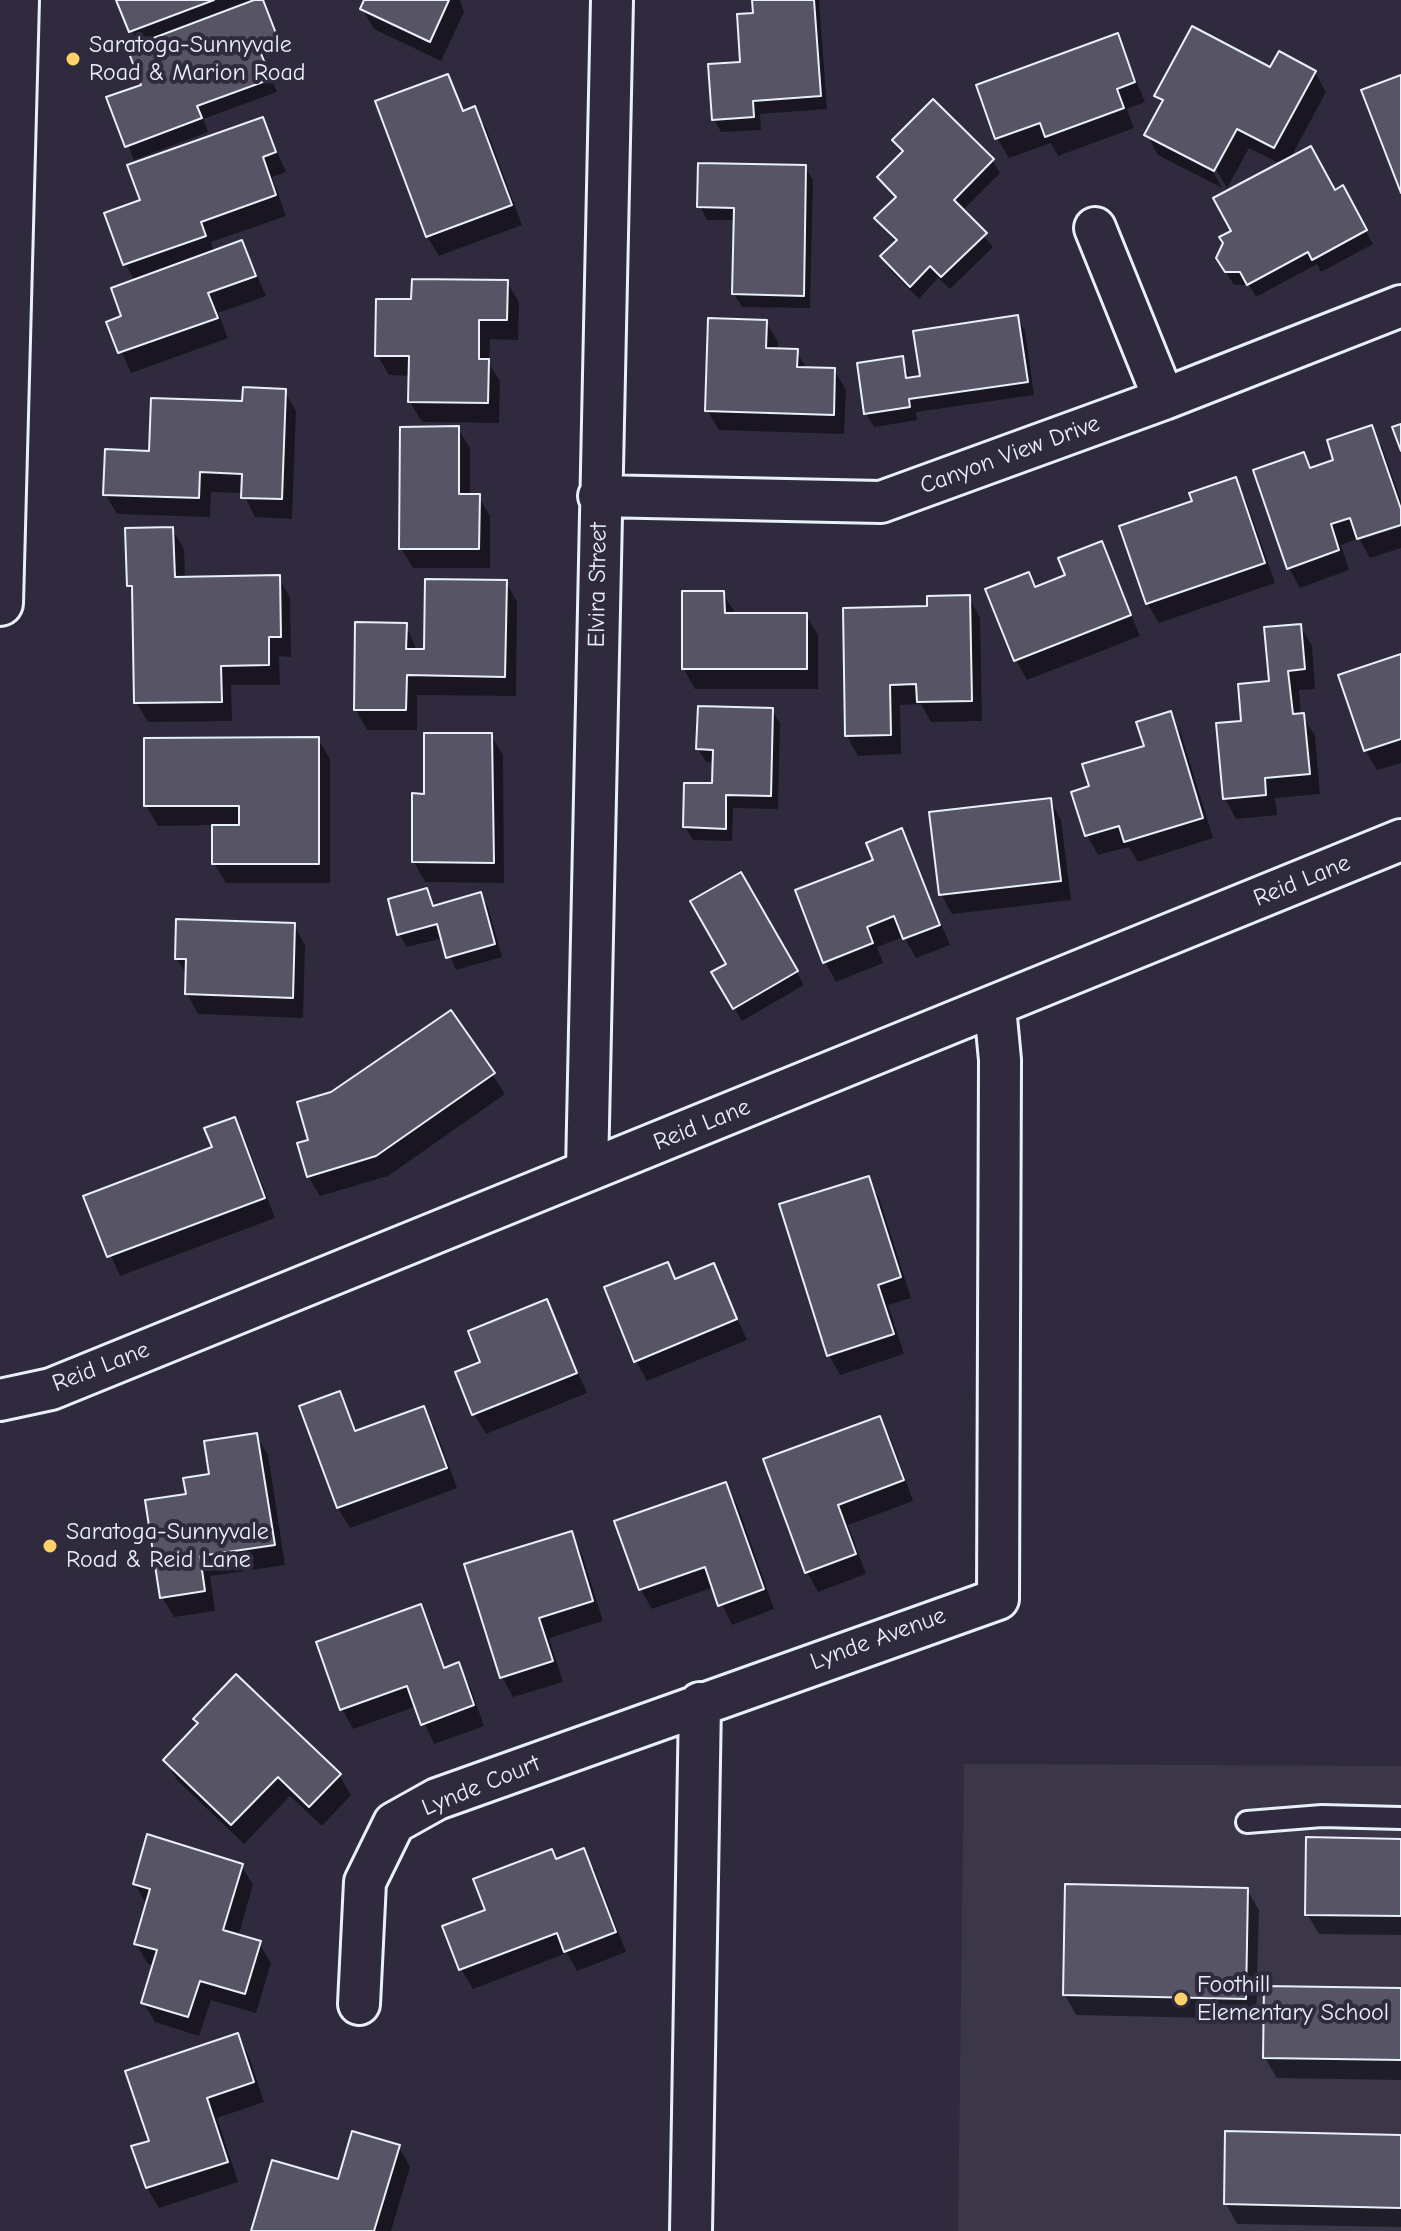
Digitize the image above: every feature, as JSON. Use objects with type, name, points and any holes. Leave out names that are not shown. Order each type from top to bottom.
[{"type":"main road","points":[[0,603],[5,231],[16,0]]},
{"type":"street","name":"Elvira Street","points":[[587,1171],[599,496],[612,0]]},
{"type":"street","points":[[1095,228],[1164,399]]},
{"type":"street","name":"Canyon View Drive","points":[[599,496],[881,502],[1164,399],[1401,306]]},
{"type":"street","name":"Reid Lane","points":[[0,1400],[51,1389],[1401,840]]},
{"type":"street","name":"Lynde Avenue","points":[[700,1703],[998,1599],[1000,1060],[995,1007]]},
{"type":"street","points":[[691,2231],[700,1703]]},
{"type":"street","name":"Lynde Court","points":[[359,2004],[365,1882],[394,1823],[437,1799],[700,1703]]},
{"type":"lane","points":[[1247,1822],[1322,1816],[1401,1818]]},
{"type":"shaded area","name":"Foothill Elementary School","points":[[964,1764],[1401,1766],[1401,2231],[958,2231]]},
{"type":"building","points":[[116,0],[214,0],[129,32]]},
{"type":"building","points":[[254,0],[263,0],[277,36],[257,43],[271,79],[197,106],[202,118],[125,147],[106,97],[141,85],[127,48]]},
{"type":"building","points":[[364,0],[449,0],[430,42],[360,9]]},
{"type":"building","points":[[752,0],[814,0],[821,96],[753,101],[754,117],[712,120],[708,64],[740,62],[737,14],[753,13]]},
{"type":"building","points":[[1192,26],[1270,67],[1279,51],[1316,71],[1274,148],[1237,129],[1214,171],[1144,135],[1163,100],[1154,96]]},
{"type":"building","points":[[1118,33],[1135,82],[1117,89],[1124,108],[1045,137],[1040,123],[995,139],[976,85]]},
{"type":"building","points":[[448,74],[463,111],[475,106],[512,205],[426,237],[375,101]]},
{"type":"building","points":[[1401,75],[1401,193],[1361,90]]},
{"type":"building","points":[[933,99],[994,159],[954,200],[987,233],[941,277],[930,266],[910,287],[880,256],[897,240],[874,218],[896,197],[877,177],[903,151],[892,140]]},
{"type":"building","points":[[263,117],[276,152],[263,157],[276,195],[201,222],[206,236],[123,265],[104,213],[140,200],[127,165]]},
{"type":"building","points":[[1311,146],[1335,190],[1343,185],[1367,230],[1312,260],[1308,252],[1247,285],[1240,272],[1225,272],[1216,258],[1223,243],[1219,237],[1231,231],[1213,198]]},
{"type":"building","points":[[698,163],[806,165],[804,296],[732,294],[734,208],[697,207]]},
{"type":"building","points":[[242,240],[256,276],[208,293],[218,318],[118,353],[106,322],[121,316],[111,288]]},
{"type":"building","points":[[412,279],[508,280],[507,320],[479,320],[479,359],[489,359],[488,403],[408,402],[409,356],[375,356],[376,299],[411,299]]},
{"type":"building","points":[[1018,315],[1028,382],[909,399],[910,407],[864,414],[857,363],[903,356],[906,378],[920,376],[913,331]]},
{"type":"building","points":[[708,318],[767,320],[766,348],[798,349],[797,367],[835,368],[834,415],[705,411]]},
{"type":"building","points":[[243,387],[286,389],[282,499],[241,498],[242,474],[200,472],[199,498],[103,495],[105,449],[149,451],[151,398],[242,401]]},
{"type":"building","points":[[1401,424],[1401,451],[1392,427]]},
{"type":"building","points":[[1372,425],[1401,509],[1401,525],[1357,539],[1350,518],[1331,524],[1339,550],[1287,569],[1253,470],[1304,452],[1310,468],[1333,460],[1327,440]]},
{"type":"building","points":[[459,426],[459,494],[480,494],[479,549],[399,549],[400,427]]},
{"type":"building","points":[[1236,477],[1265,563],[1146,604],[1119,526],[1192,501],[1189,493]]},
{"type":"building","points":[[173,527],[175,577],[280,575],[281,637],[269,637],[269,665],[221,666],[222,702],[134,703],[132,586],[127,586],[125,528]]},
{"type":"building","points":[[1102,541],[1131,615],[1014,661],[985,589],[1029,572],[1035,587],[1065,575],[1058,558]]},
{"type":"building","points":[[425,579],[507,580],[505,677],[407,675],[406,710],[354,710],[355,622],[407,623],[406,649],[424,649]]},
{"type":"building","points":[[682,591],[724,591],[725,613],[807,613],[807,669],[682,669]]},
{"type":"building","points":[[970,595],[972,701],[917,702],[916,684],[890,685],[891,735],[845,736],[843,608],[927,606],[927,596]]},
{"type":"building","points":[[1301,624],[1305,669],[1288,671],[1293,714],[1304,713],[1310,774],[1265,778],[1266,795],[1223,799],[1216,723],[1241,721],[1238,684],[1269,681],[1264,627]]},
{"type":"building","points":[[1401,654],[1401,739],[1364,751],[1338,675]]},
{"type":"building","points":[[698,706],[773,708],[771,796],[726,795],[726,829],[683,827],[684,783],[712,783],[713,750],[696,749]]},
{"type":"building","points":[[1171,711],[1203,818],[1124,842],[1119,826],[1085,836],[1071,792],[1089,786],[1082,764],[1144,746],[1136,722]]},
{"type":"building","points":[[424,733],[492,733],[494,863],[412,862],[412,793],[424,794]]},
{"type":"building","points":[[319,737],[319,864],[212,864],[212,825],[239,825],[239,806],[144,806],[144,738]]},
{"type":"building","points":[[1051,798],[1061,881],[939,895],[929,812]]},
{"type":"building","points":[[902,828],[940,925],[903,939],[894,916],[867,927],[873,943],[823,963],[795,890],[873,860],[866,843]]},
{"type":"building","points":[[741,872],[798,971],[733,1009],[711,972],[726,964],[690,901]]},
{"type":"building","points":[[427,888],[433,906],[481,892],[495,944],[446,958],[437,924],[397,935],[388,899]]},
{"type":"building","points":[[176,919],[295,923],[293,998],[185,994],[186,959],[175,959]]},
{"type":"building","points":[[451,1010],[495,1073],[376,1156],[307,1177],[297,1143],[308,1140],[297,1102],[331,1092]]},
{"type":"building","points":[[235,1117],[265,1198],[107,1257],[83,1196],[212,1147],[204,1128]]},
{"type":"building","points":[[869,1176],[901,1277],[878,1285],[894,1334],[827,1356],[779,1204]]},
{"type":"building","points":[[668,1262],[675,1279],[714,1263],[737,1319],[634,1362],[604,1287]]},
{"type":"building","points":[[547,1299],[577,1373],[472,1415],[455,1372],[480,1362],[468,1331]]},
{"type":"building","points":[[340,1391],[355,1431],[424,1406],[447,1468],[337,1508],[299,1406]]},
{"type":"building","points":[[880,1416],[904,1480],[838,1505],[856,1554],[805,1573],[763,1459]]},
{"type":"building","points":[[257,1433],[275,1545],[200,1556],[205,1591],[160,1598],[145,1500],[186,1494],[183,1478],[209,1474],[204,1441]]},
{"type":"building","points":[[726,1482],[764,1589],[718,1606],[705,1567],[639,1590],[614,1521]]},
{"type":"building","points":[[572,1531],[593,1601],[539,1618],[553,1661],[500,1678],[464,1564]]},
{"type":"building","points":[[421,1604],[444,1668],[459,1662],[474,1705],[421,1725],[407,1686],[340,1710],[316,1642]]},
{"type":"building","points":[[236,1674],[341,1774],[309,1807],[278,1777],[231,1825],[163,1760],[198,1723],[193,1719]]},
{"type":"building","points":[[147,1834],[243,1864],[223,1930],[261,1941],[245,1994],[200,1981],[188,2017],[141,2003],[157,1950],[134,1944],[150,1889],[133,1884]]},
{"type":"building","points":[[1306,1837],[1401,1839],[1401,1916],[1305,1915]]},
{"type":"building","points":[[584,1848],[616,1932],[564,1952],[557,1933],[459,1970],[442,1926],[485,1910],[473,1879],[552,1849],[556,1859]]},
{"type":"building","points":[[1065,1884],[1248,1888],[1246,1999],[1063,1995]]},
{"type":"building","points":[[1264,1986],[1401,1988],[1401,2060],[1263,2058]]},
{"type":"building","points":[[238,2033],[254,2082],[207,2098],[228,2162],[146,2188],[131,2146],[149,2141],[125,2071]]},
{"type":"building","points":[[352,2131],[400,2145],[374,2231],[251,2231],[272,2160],[338,2179]]},
{"type":"building","points":[[1225,2131],[1401,2135],[1401,2208],[1224,2204]]},
{"type":"place","name":"Saratoga-Sunnyvale Road & Marion Road","points":[[73,59]]},
{"type":"place","name":"Saratoga-Sunnyvale Road & Reid Lane","points":[[50,1546]]},
{"type":"place","name":"Foothill Elementary School","points":[[1181,1999]]}]
